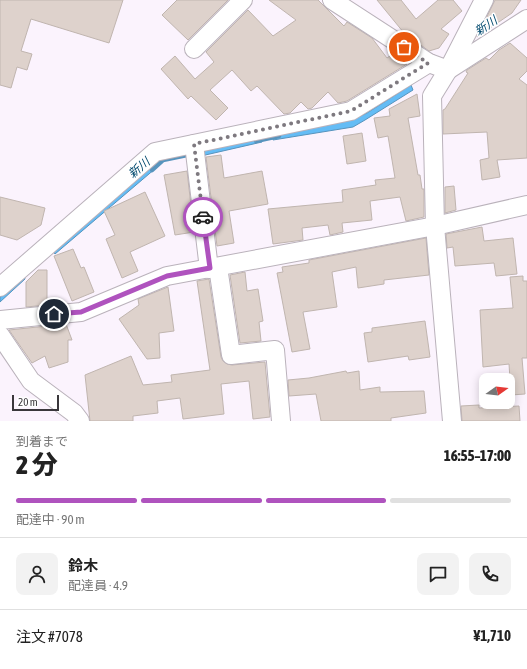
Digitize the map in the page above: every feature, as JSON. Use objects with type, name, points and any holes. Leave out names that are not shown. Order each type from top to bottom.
[{"type":"street","points":[[194,49],[243,0]]},
{"type":"street","points":[[332,0],[428,63],[448,70]]},
{"type":"street","points":[[452,421],[435,226],[432,96],[448,70],[478,9],[484,0]]},
{"type":"street","points":[[448,70],[527,19]]},
{"type":"street","points":[[0,287],[155,152],[195,150],[351,111],[428,63]]},
{"type":"street","points":[[195,150],[214,268],[231,355],[275,350],[281,421]]},
{"type":"street","points":[[0,320],[81,312],[167,276],[435,226],[527,205]]},
{"type":"street","points":[[0,336],[31,381],[74,412],[80,421]]},
{"type":"water","points":[[411,85],[413,90],[353,127],[273,140],[272,135],[352,120],[367,113]]},
{"type":"water","points":[[261,137],[262,142],[201,156],[200,150]]},
{"type":"water","points":[[155,162],[156,168],[55,254],[52,250]]},
{"type":"water","points":[[24,274],[25,279],[0,302],[0,296]]},
{"type":"building","points":[[0,0],[123,0],[109,43],[31,19],[21,51],[32,54],[27,70],[17,67],[11,88],[0,85]]},
{"type":"building","points":[[177,0],[228,0],[188,40],[162,15]]},
{"type":"building","points":[[269,0],[318,0],[344,26],[347,22],[372,38],[387,58],[394,53],[407,64],[347,101],[338,103],[328,92],[312,108],[308,109],[301,102],[290,113],[284,114],[257,86],[251,91],[232,70],[210,90],[228,108],[216,120],[191,96],[188,99],[161,69],[175,56],[195,79],[214,62],[206,52],[248,10],[273,36],[296,20]]},
{"type":"building","points":[[377,0],[401,0],[416,19],[438,0],[453,0],[462,11],[441,29],[449,34],[439,48],[429,51],[404,33]]},
{"type":"building","points":[[495,0],[521,0],[512,13],[477,37]]},
{"type":"building","points":[[510,43],[527,58],[527,71],[519,79],[527,85],[527,158],[497,160],[500,177],[482,180],[480,160],[489,158],[487,132],[443,134],[443,110],[468,73],[466,72],[467,70],[486,58],[489,60],[499,50]]},
{"type":"building","points":[[417,94],[420,116],[408,118],[418,175],[420,175],[422,189],[424,189],[424,217],[406,221],[400,197],[370,201],[372,220],[342,223],[343,232],[330,235],[328,225],[302,228],[303,240],[273,244],[268,209],[343,202],[342,190],[376,185],[375,180],[395,178],[388,136],[378,138],[374,118],[390,116],[389,109]]},
{"type":"building","points":[[362,133],[366,161],[347,164],[343,136]]},
{"type":"building","points":[[221,155],[224,178],[262,171],[268,204],[229,211],[234,243],[217,246],[206,157]]},
{"type":"building","points":[[187,171],[194,232],[175,235],[164,175]]},
{"type":"building","points":[[454,186],[456,210],[445,213],[445,187]]},
{"type":"building","points":[[145,192],[165,236],[130,252],[138,271],[122,278],[106,239],[115,235],[104,211]]},
{"type":"building","points":[[0,197],[45,208],[41,225],[17,240],[0,235]]},
{"type":"building","points":[[482,227],[484,241],[513,238],[517,274],[496,276],[494,263],[455,266],[453,247],[447,248],[446,234]]},
{"type":"building","points":[[426,238],[429,275],[384,280],[384,284],[358,288],[356,267],[332,272],[337,307],[303,312],[310,349],[292,352],[277,273],[283,272],[282,267],[309,263],[309,260]]},
{"type":"building","points":[[73,249],[81,268],[84,267],[94,292],[72,301],[54,256]]},
{"type":"building","points":[[38,270],[47,270],[47,305],[26,307],[26,282]]},
{"type":"building","points":[[245,272],[247,291],[258,289],[263,321],[259,322],[261,341],[240,343],[230,275]]},
{"type":"building","points":[[523,276],[523,281],[527,281],[527,358],[522,358],[525,394],[515,395],[515,373],[510,373],[509,364],[483,367],[480,310],[513,308],[510,277]]},
{"type":"building","points":[[209,279],[221,357],[227,364],[232,365],[265,362],[270,417],[253,419],[249,381],[221,384],[224,414],[183,419],[180,398],[157,401],[158,413],[133,416],[133,421],[90,421],[85,375],[131,356],[143,385],[172,382],[171,375],[210,370],[197,281]]},
{"type":"building","points":[[168,287],[174,331],[159,333],[160,358],[147,359],[119,319],[139,305],[138,299]]},
{"type":"building","points":[[425,321],[430,357],[409,360],[408,356],[368,362],[364,333],[372,332],[372,328]]},
{"type":"building","points":[[66,324],[72,340],[68,340],[68,362],[49,368],[45,356],[32,363],[9,330],[47,327]]},
{"type":"building","points":[[346,371],[347,373],[359,371],[360,390],[380,387],[380,392],[424,391],[426,413],[391,418],[391,421],[321,421],[316,394],[289,396],[288,380],[309,378]]},
{"type":"building","points":[[479,405],[479,409],[515,409],[515,406],[519,406],[520,421],[462,421],[461,406]]},
{"type":"waterway","name":"新川","points":[[256,141],[279,136]]},
{"type":"waterway","name":"新川","points":[[152,170],[163,160],[192,154]]},
{"type":"way so far","points":[[203,217],[194,144],[351,111],[428,63],[404,47]]},
{"type":"route","points":[[54,314],[81,312],[167,276],[210,268],[203,217]]}]
